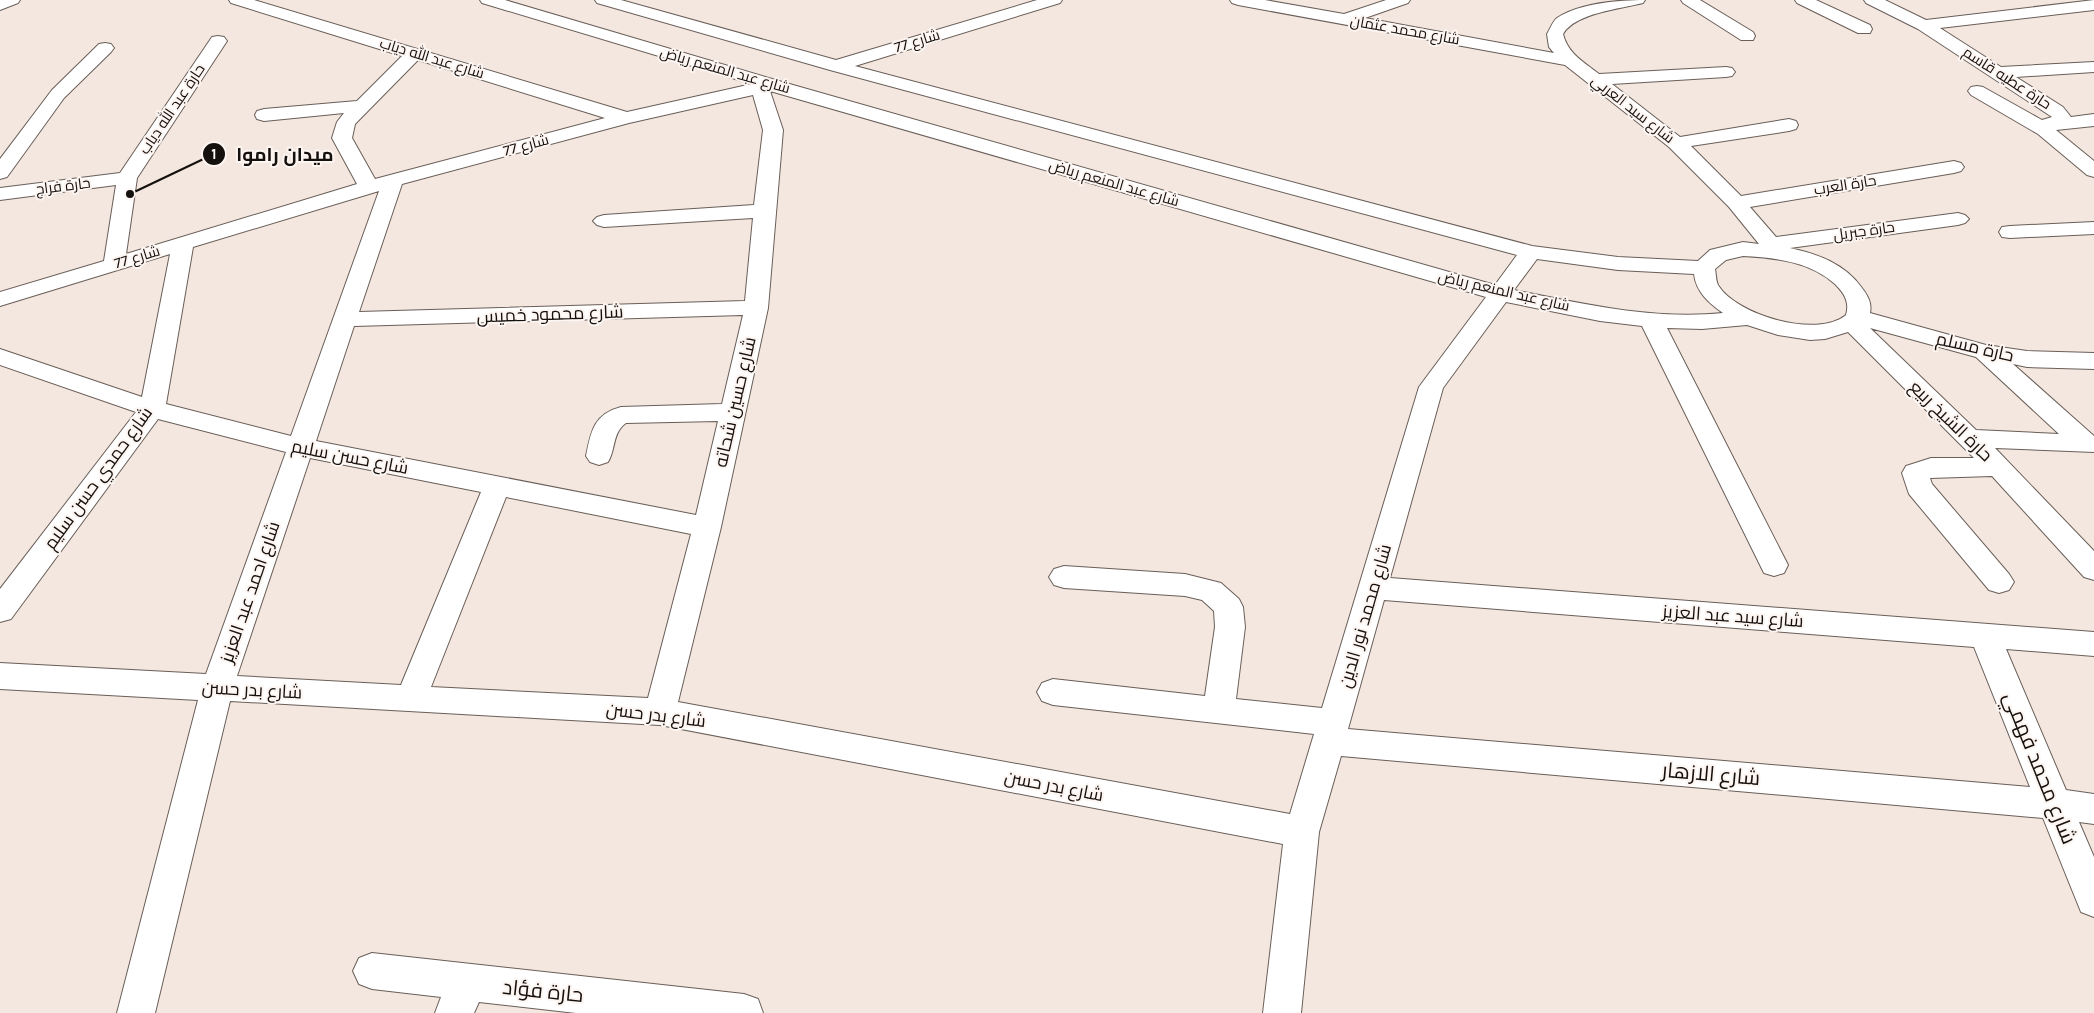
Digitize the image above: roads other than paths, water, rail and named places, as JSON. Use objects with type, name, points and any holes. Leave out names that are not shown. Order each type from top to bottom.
[{"type":"street","points":[[0,5],[12,0]]},
{"type":"street","name":"شارع عبد الله دياب","points":[[237,0],[626,118]]},
{"type":"street","name":"شارع عبد المنعم رياض","points":[[488,0],[767,86],[1500,294],[1651,320],[1701,322],[1748,318]]},
{"type":"street","name":"شارع عبد المنعم رياض","points":[[603,0],[836,66],[1531,252],[1589,262],[1648,267],[1704,268]]},
{"type":"street","name":"شارع 77","points":[[0,299],[381,184],[626,118],[767,86],[1054,0]]},
{"type":"street","name":"شارع محمد عثمان","points":[[1238,0],[1571,60]]},
{"type":"street","points":[[1345,20],[1402,0]]},
{"type":"street","name":"شارع سيد العربي","points":[[1637,0],[1579,14],[1562,22],[1555,34],[1558,47],[1571,60],[1676,142],[1736,203],[1773,247]]},
{"type":"street","points":[[1689,0],[1747,36]]},
{"type":"street","points":[[1803,0],[1864,29]]},
{"type":"street","name":"حارة عطيه قاسم","points":[[1872,0],[1924,25],[2062,116],[2061,120],[2046,128],[2094,171]]},
{"type":"street","points":[[1924,25],[2094,5]]},
{"type":"street","name":"حارة عبد الله دياب","points":[[127,178],[218,41]]},
{"type":"street","points":[[0,173],[58,94],[105,48]]},
{"type":"street","points":[[381,184],[342,138],[346,122],[415,53]]},
{"type":"street","points":[[1998,73],[2094,67]]},
{"type":"street","points":[[1596,80],[1726,72]]},
{"type":"street","name":"شارع حسين شحاته","points":[[660,712],[707,527],[756,308],[773,130],[767,86]]},
{"type":"street","points":[[1977,91],[2046,128],[2094,120]]},
{"type":"street","points":[[264,115],[360,106]]},
{"type":"street","points":[[1676,142],[1789,125]]},
{"type":"street","name":"حارة العرب","points":[[1736,203],[1954,167]]},
{"type":"street","points":[[114,264],[127,178]]},
{"type":"street","name":"حارة فراج","points":[[0,194],[127,178]]},
{"type":"street","name":"شارع احمد عبد العزيز","points":[[136,1013],[217,688],[344,319],[381,184]]},
{"type":"street","points":[[604,221],[764,211]]},
{"type":"street","name":"حارة جبريل","points":[[1773,247],[1958,219]]},
{"type":"street","points":[[2010,232],[2094,228]]},
{"type":"street","name":"شارع حمدي حسن سليم","points":[[0,611],[152,409],[183,244]]},
{"type":"street","points":[[1773,247],[1806,258],[1832,270],[1852,286],[1860,302],[1855,320],[1825,332],[1787,330],[1748,318],[1722,302],[1707,285],[1704,268],[1718,255],[1743,248],[1773,247]]},
{"type":"street","name":"شارع محمد نور الدين","points":[[1282,1013],[1302,832],[1431,387],[1531,252]]},
{"type":"street","name":"شارع محمود خميس","points":[[344,319],[756,308]]},
{"type":"street","points":[[1651,320],[1774,565]]},
{"type":"street","name":"حارة مسلم","points":[[1855,320],[1985,352],[2027,359],[2094,361]]},
{"type":"street","name":"حارة الشيخ ربيع","points":[[1855,320],[1999,467]]},
{"type":"street","points":[[1985,352],[2090,444]]},
{"type":"street","name":"شارع حسن سليم","points":[[0,357],[152,409],[300,447],[707,527]]},
{"type":"street","points":[[599,456],[606,426],[611,420],[621,415],[733,412]]},
{"type":"street","points":[[1969,438],[2090,444]]},
{"type":"street","name":"حارة الشيخ ربيع","points":[[1999,467],[1931,467],[1915,473],[1919,487],[1999,582]]},
{"type":"street","points":[[1999,467],[2094,569]]},
{"type":"street","points":[[411,698],[497,486]]},
{"type":"street","points":[[1064,577],[1185,585],[1211,591],[1228,607],[1230,627],[1219,711]]},
{"type":"street","name":"شارع سيد عبد العزيز","points":[[1373,588],[2094,644]]},
{"type":"street","name":"شارع محمد فهمي","points":[[1985,636],[2094,900]]},
{"type":"street","name":"شارع بدر حسن","points":[[0,676],[660,712],[1302,832]]},
{"type":"street","name":"شارع الازهار","points":[[1053,692],[1219,711],[1331,732],[2094,809]]},
{"type":"street","name":"حارة فؤاد","points":[[372,971],[461,998],[744,1013]]},
{"type":"place","name":"ميدان راموا","points":[[130,194]]}]
